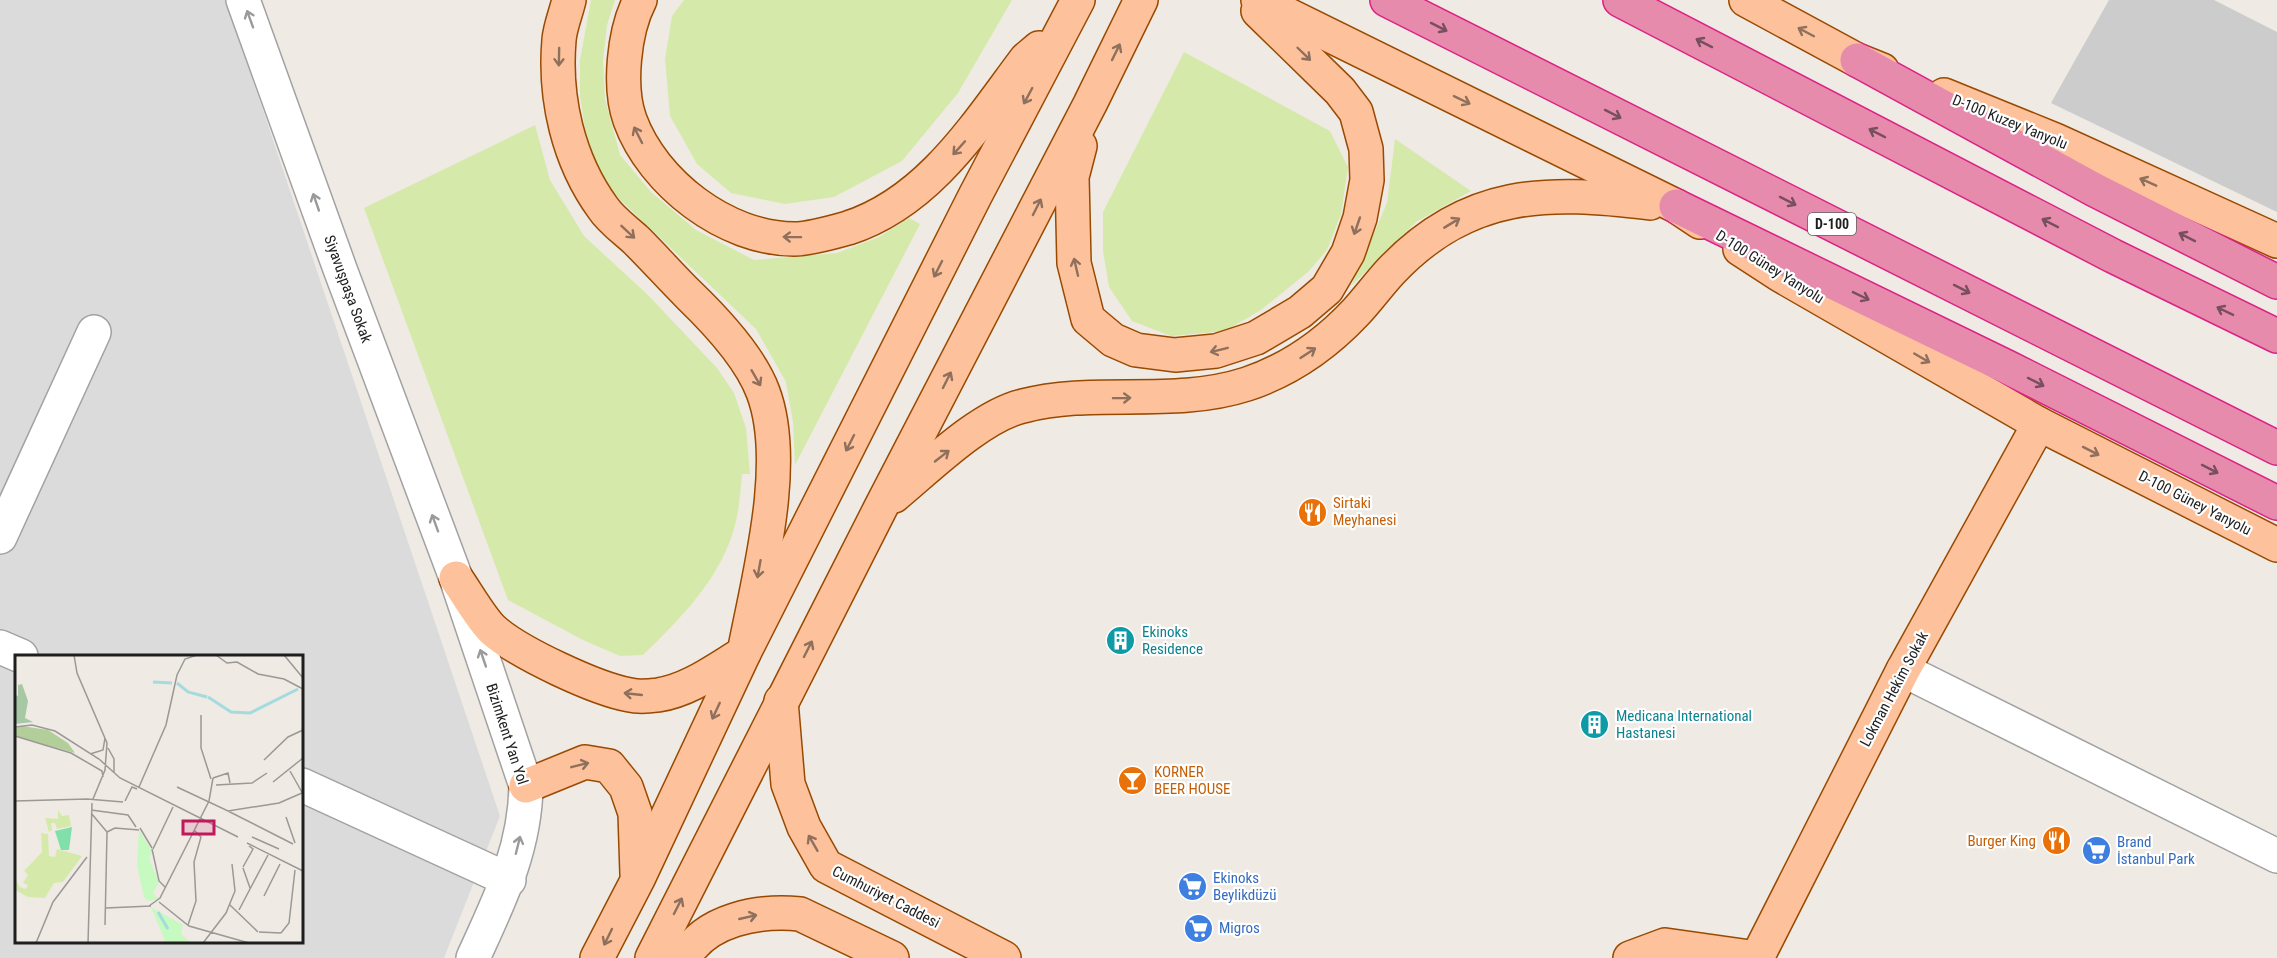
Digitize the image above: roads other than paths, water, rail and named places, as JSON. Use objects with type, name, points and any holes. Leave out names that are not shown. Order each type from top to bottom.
[{"type":"highway","name":"D-100","points":[[1387,0],[2277,448]]},
{"type":"highway","points":[[1620,0],[2113,255],[2277,336]]},
{"type":"highway","points":[[1857,60],[2085,185],[2277,282]]},
{"type":"highway","points":[[1676,206],[2009,368],[2277,503]]},
{"type":"main road","points":[[456,578],[493,630],[529,653],[569,673],[599,686],[632,696],[658,695],[693,684],[744,653],[772,501],[774,454],[771,423],[763,392],[722,327],[603,209],[581,170],[567,135],[558,83],[559,38],[569,0]]},
{"type":"main road","points":[[640,0],[634,12],[625,59],[624,94],[630,120],[644,147],[667,178],[689,199],[719,220],[758,233],[795,239],[848,228],[894,206],[961,147],[1026,59],[1071,13]]},
{"type":"main road","points":[[652,958],[781,701],[1090,104],[1141,0]]},
{"type":"main road","points":[[1090,104],[1072,177],[1074,262],[1088,319],[1113,340],[1136,350],[1174,356],[1216,351],[1256,338],[1300,312],[1327,289],[1348,253],[1360,218],[1367,180],[1366,149],[1356,112],[1340,91],[1246,0]]},
{"type":"main road","name":"D-100 Güney Yanyolu","points":[[1258,0],[1676,206],[1780,275],[2039,424],[2277,545]]},
{"type":"main road","name":"D-100 Kuzey Yanyolu","points":[[1746,0],[1857,60],[2055,140],[2277,241]]},
{"type":"main road","points":[[597,958],[638,879],[744,653],[975,196],[1071,13]]},
{"type":"main road","points":[[881,507],[987,422],[1021,406],[1064,399],[1181,397],[1202,394],[1248,384],[1288,366],[1320,346],[1355,313],[1392,270],[1425,240],[1456,220],[1495,205],[1561,195],[1595,196],[1676,206]]},
{"type":"main road","name":"Lokman Hekim Sokak","points":[[1757,958],[1903,670],[2039,424]]},
{"type":"main road","name":"Cumhuriyet Caddesi","points":[[781,701],[789,784],[804,827],[826,866],[1004,958]]},
{"type":"main road","points":[[526,786],[585,762],[609,766],[626,787],[635,813],[638,879]]},
{"type":"main road","points":[[684,958],[691,945],[723,923],[757,915],[784,912],[800,914],[892,958]]},
{"type":"main road","points":[[1630,958],[1665,945],[1757,958]]},
{"type":"street","name":"Siyavuşpaşa Sokak","points":[[243,0],[456,578]]},
{"type":"street","points":[[0,537],[94,332]]},
{"type":"street","name":"Bizimkent Yan Yol","points":[[456,578],[526,786],[525,814],[509,880],[473,958]]},
{"type":"street","points":[[0,647],[17,655]]},
{"type":"street","points":[[1903,670],[2277,856]]},
{"type":"street","points":[[303,784],[509,880]]},
{"type":"place","name":"Sirtaki Meyhanesi","points":[[1312,512]]},
{"type":"place","name":"Ekinoks Residence","points":[[1121,641]]},
{"type":"place","name":"Medicana International Hastanesi","points":[[1595,725]]},
{"type":"place","name":"KORNER BEER HOUSE","points":[[1133,781]]},
{"type":"place","name":"Burger King","points":[[2057,841]]},
{"type":"place","name":"Brand İstanbul Park","points":[[2096,851]]},
{"type":"place","name":"Ekinoks Beylikdüzü","points":[[1192,887]]},
{"type":"place","name":"Migros","points":[[1198,928]]}]
